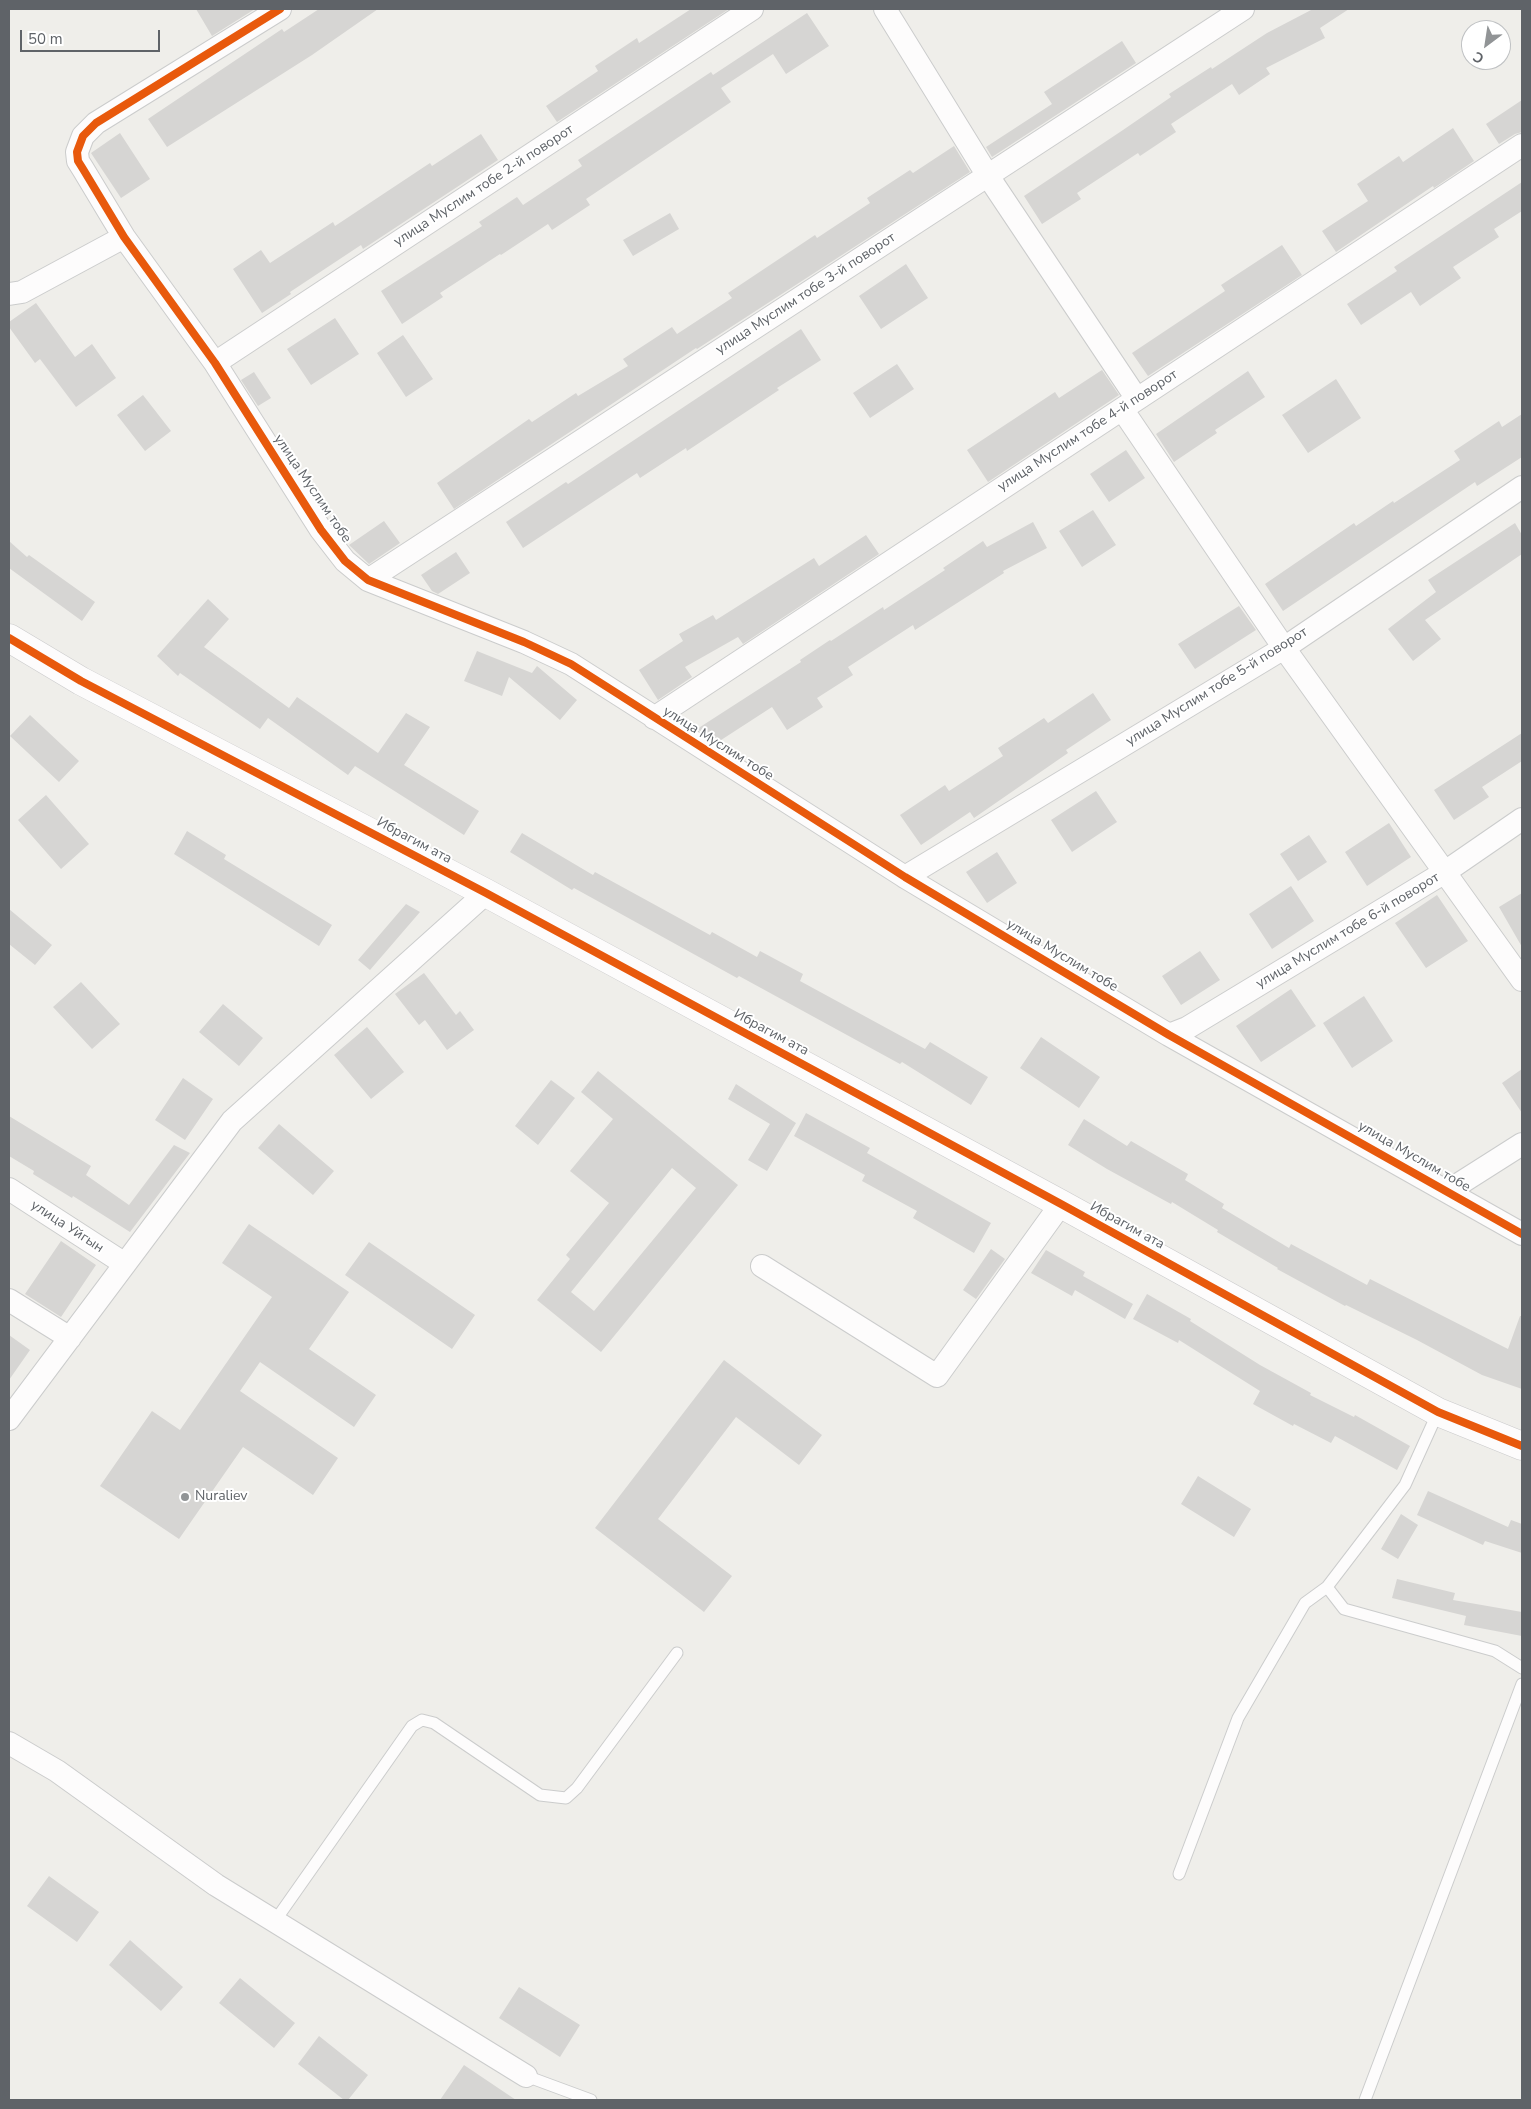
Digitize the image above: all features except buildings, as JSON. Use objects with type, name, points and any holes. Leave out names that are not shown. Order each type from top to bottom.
[{"type":"street","name":"улица Муслим тобе","points":[[280,9],[96,123],[88,130],[79,144],[77,152],[78,161],[124,237],[215,363],[321,530],[345,561],[368,580],[524,642],[571,664],[905,877],[1169,1035],[1448,1190],[1522,1234]]},
{"type":"street","name":"улица Муслим тобе 2-й поворот","points":[[215,363],[752,9]]},
{"type":"street","points":[[885,9],[1129,404],[1284,648],[1522,980]]},
{"type":"street","name":"улица Муслим тобе 3-й поворот","points":[[368,580],[1243,9]]},
{"type":"street","name":"улица Муслим тобе 4-й поворот","points":[[654,718],[1522,144]]},
{"type":"street","points":[[9,294],[22,292],[124,237]]},
{"type":"street","name":"улица Муслим тобе 5-й поворот","points":[[905,877],[1284,648],[1522,487]]},
{"type":"street","name":"Ибрагим ата","points":[[9,638],[80,681],[486,893],[1061,1204],[1438,1412],[1522,1446]]},
{"type":"street","name":"улица Муслим тобе 6-й поворот","points":[[1169,1035],[1187,1028],[1445,872],[1522,819]]},
{"type":"street","points":[[9,1419],[232,1121],[486,893]]},
{"type":"street","points":[[1448,1190],[1522,1144]]},
{"type":"street","name":"улица Уйгын","points":[[9,1189],[125,1264]]},
{"type":"street","points":[[762,1266],[937,1376],[1061,1204]]},
{"type":"street","points":[[9,1300],[70,1338]]},
{"type":"street","points":[[9,1743],[57,1771],[216,1885],[526,2076]]},
{"type":"lane","points":[[1179,1874],[1238,1718],[1305,1603],[1327,1587],[1405,1485],[1438,1412]]},
{"type":"lane","points":[[1327,1587],[1344,1609],[1495,1651],[1522,1668]]},
{"type":"lane","points":[[275,1922],[412,1726],[422,1720],[434,1722],[540,1795],[566,1798],[577,1788],[677,1653]]},
{"type":"lane","points":[[1365,2100],[1522,1684]]},
{"type":"lane","points":[[526,2076],[591,2100]]},
{"type":"cycle path","points":[[280,9],[96,123],[83,136],[77,152],[78,161],[124,237],[215,363],[321,530],[345,561],[368,580],[524,642],[571,664],[905,877],[1169,1035],[1522,1234]]},
{"type":"cycle path","points":[[9,638],[81,681],[486,893],[1061,1204],[1438,1412],[1522,1446]]},
{"type":"place","name":"Nuraliev","points":[[185,1497]]}]
